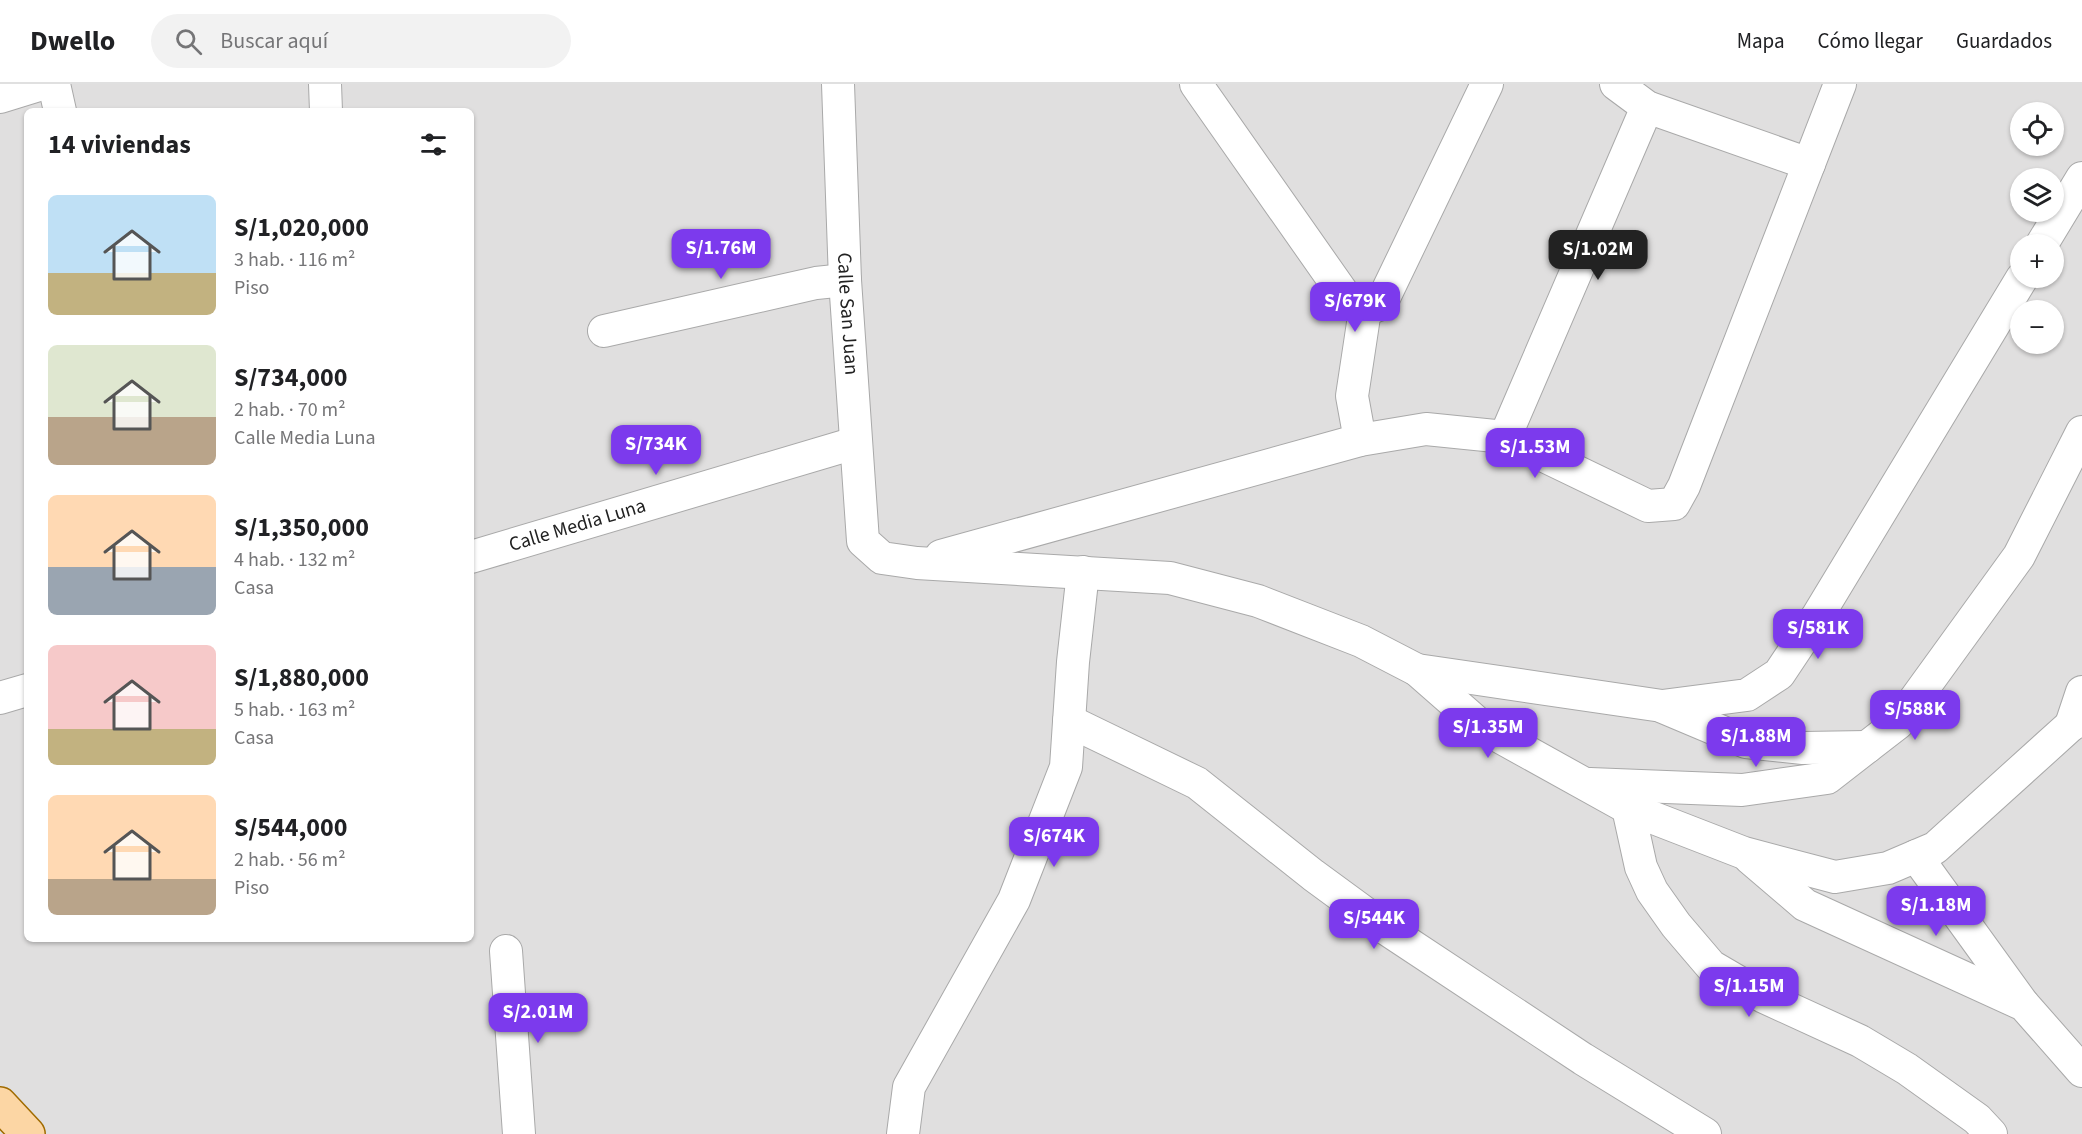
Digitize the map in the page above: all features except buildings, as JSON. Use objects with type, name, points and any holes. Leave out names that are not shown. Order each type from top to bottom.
[{"type":"main road","points":[[0,1104],[28,1134]]},
{"type":"street","points":[[0,97],[42,84]]},
{"type":"street","points":[[54,84],[59,108]]},
{"type":"street","points":[[325,84],[326,108]]},
{"type":"street","name":"Calle San Juan","points":[[838,84],[845,280],[863,541],[882,558],[918,562]]},
{"type":"street","points":[[1196,84],[1349,302],[1365,310]]},
{"type":"street","points":[[1365,310],[1381,303],[1486,84]]},
{"type":"street","points":[[1616,84],[1647,107],[1809,164]]},
{"type":"street","points":[[918,562],[1360,440],[1426,429],[1505,437],[1648,506],[1674,504],[1684,486],[1840,84]]},
{"type":"street","points":[[1505,437],[1647,107]]},
{"type":"street","points":[[2048,234],[2082,178]]},
{"type":"street","points":[[604,331],[816,283],[845,280]]},
{"type":"street","points":[[1662,706],[1747,695],[1779,674],[1823,607],[2016,288]]},
{"type":"street","points":[[1360,440],[1352,396],[1365,310]]},
{"type":"street","points":[[1583,784],[1742,790],[1827,778],[1898,723],[2019,556],[2082,432]]},
{"type":"street","name":"Calle Media Luna","points":[[474,556],[855,443]]},
{"type":"street","points":[[918,562],[1170,578],[1258,602],[1361,641],[1417,670],[1482,727],[1628,808],[1744,853],[1835,877],[1888,868],[1935,848],[2079,724],[2082,692]]},
{"type":"street","points":[[903,1134],[909,1087],[1014,900],[1066,767],[1083,572]]},
{"type":"street","points":[[1417,670],[1662,706],[1746,741],[1803,748],[1867,747]]},
{"type":"street","points":[[0,698],[24,691]]},
{"type":"street","points":[[1069,721],[1197,783],[1388,930],[1583,1059],[1705,1134]]},
{"type":"street","points":[[1628,808],[1641,867],[1652,891],[1676,925],[1712,966],[1764,997],[1860,1041],[1907,1070],[1977,1119],[1991,1134]]},
{"type":"street","points":[[1744,853],[1805,905],[2024,1005]]},
{"type":"street","points":[[1916,856],[2024,1005],[2082,1071]]},
{"type":"street","points":[[507,951],[519,1134]]},
{"type":"shaded area","points":[[0,84],[2082,84],[2082,1134],[0,1134]]}]
